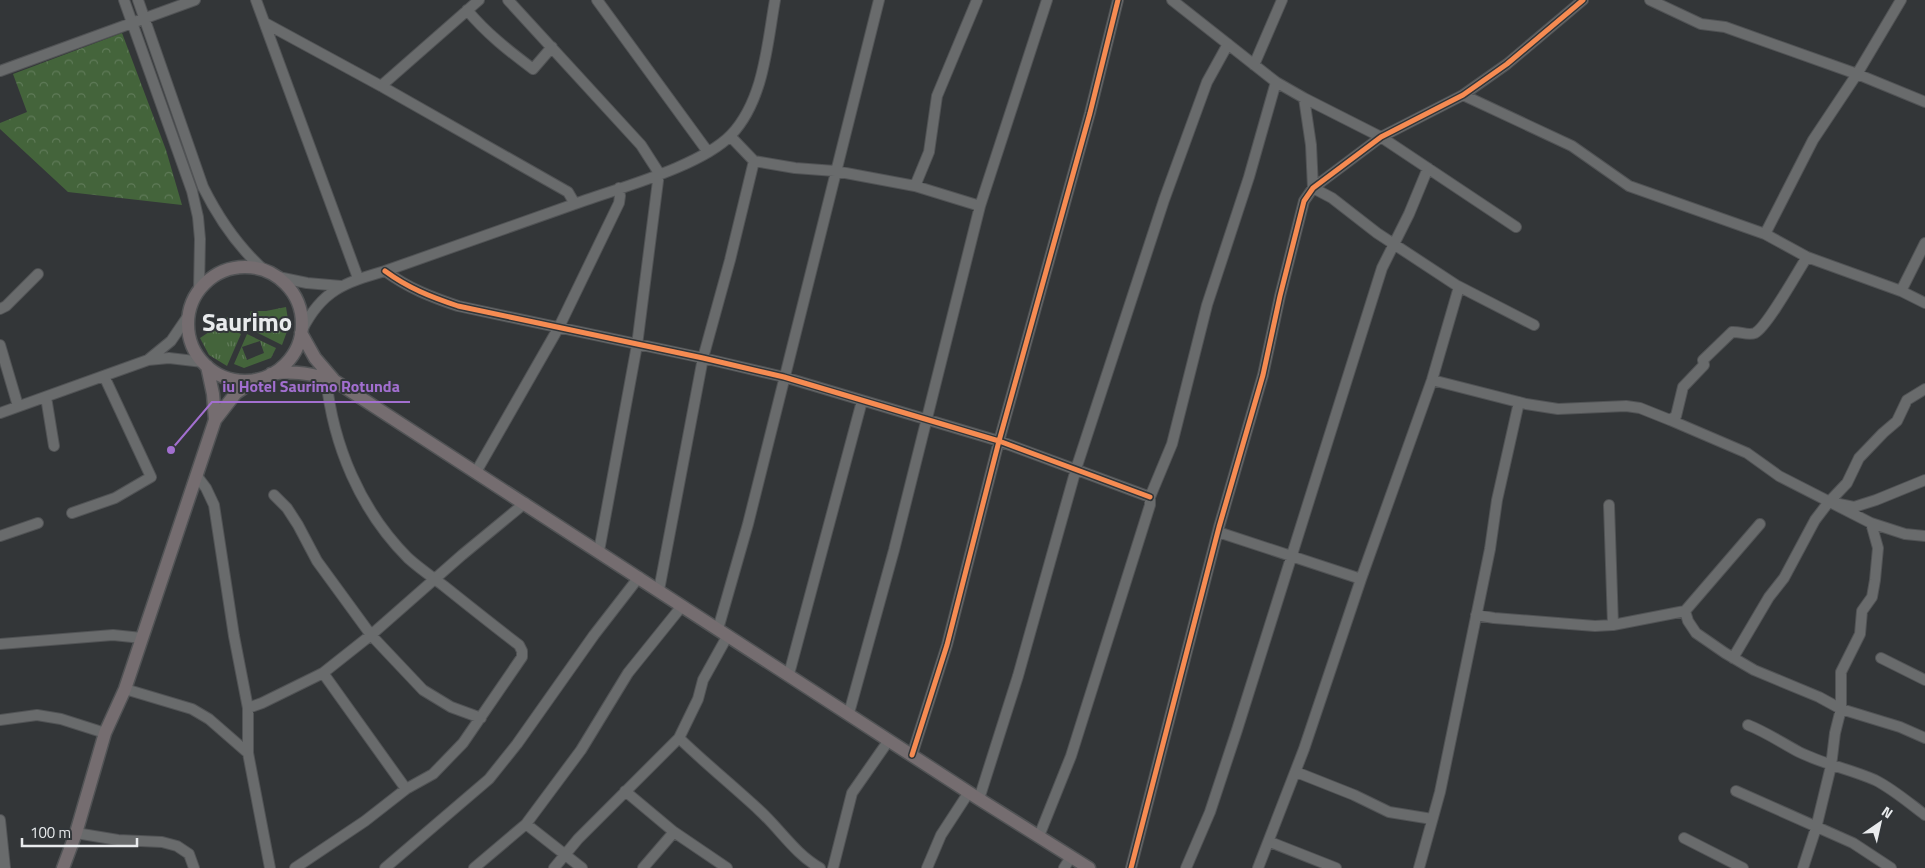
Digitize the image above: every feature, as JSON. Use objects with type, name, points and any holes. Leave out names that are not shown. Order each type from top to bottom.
[{"type":"main road","points":[[215,420],[213,394],[205,364],[190,340],[188,316],[192,302],[199,290],[209,279],[235,268],[250,267],[264,270],[278,277],[292,291],[298,303],[302,332],[292,357],[272,374]]},
{"type":"main road","points":[[302,332],[315,358],[331,379]]},
{"type":"main road","points":[[205,364],[218,374],[230,379],[242,381],[255,380]]},
{"type":"main road","points":[[63,868],[76,833],[104,733],[124,689],[198,476],[215,420],[236,393],[255,380],[272,374],[290,372],[306,373],[331,379],[1089,868]]},
{"type":"street","points":[[124,0],[192,191],[198,217],[200,239],[199,290]]},
{"type":"street","points":[[138,0],[203,187],[217,216],[233,238],[250,258],[264,270]]},
{"type":"street","points":[[0,71],[195,0]]},
{"type":"street","points":[[256,0],[358,278]]},
{"type":"street","points":[[381,86],[479,0]]},
{"type":"street","points":[[508,0],[641,145],[659,173],[637,345],[599,552]]},
{"type":"street","points":[[597,0],[708,152]]},
{"type":"street","points":[[302,332],[314,309],[326,297],[341,286],[358,278],[385,271],[575,204],[686,163],[708,152],[730,136],[747,111],[761,78],[775,0]]},
{"type":"street","points":[[554,868],[625,791],[679,738],[698,699],[703,680],[723,632],[784,377],[879,0]]},
{"type":"street","points":[[915,186],[929,152],[937,96],[977,0]]},
{"type":"street","points":[[849,713],[894,550],[980,206],[1047,0]]},
{"type":"street","points":[[912,755],[947,645],[999,441],[1090,113],[1118,0]]},
{"type":"street","points":[[1172,0],[1276,82],[1381,137],[1516,227]]},
{"type":"street","points":[[1254,65],[1282,0]]},
{"type":"street","points":[[1131,868],[1218,532],[1263,375],[1300,210],[1313,188],[1381,137],[1462,95],[1507,64],[1583,0]]},
{"type":"street","points":[[1650,0],[1701,24],[1725,27],[1857,74],[1925,102]]},
{"type":"street","points":[[1765,234],[1813,140],[1857,74],[1901,0]]},
{"type":"street","points":[[467,10],[480,26],[501,45],[533,69],[552,47]]},
{"type":"street","points":[[265,23],[568,192],[575,204]]},
{"type":"street","points":[[927,868],[941,835],[974,795],[1018,676],[1076,469],[1171,182],[1206,82],[1228,44]]},
{"type":"street","points":[[1039,836],[1071,756],[1150,505],[1150,497],[1172,444],[1207,305],[1249,177],[1276,82]]},
{"type":"street","points":[[1462,95],[1572,146],[1629,186],[1765,234],[1807,257],[1901,291],[1925,303]]},
{"type":"street","points":[[1304,98],[1311,145],[1313,188]]},
{"type":"street","points":[[730,136],[754,161],[835,172],[915,186],[980,206]]},
{"type":"street","points":[[659,590],[703,358],[730,260],[754,161]]},
{"type":"street","points":[[1186,868],[1210,812],[1293,558],[1382,268],[1395,245],[1428,168]]},
{"type":"street","points":[[192,191],[203,187]]},
{"type":"street","points":[[476,472],[560,327],[619,203],[619,188]]},
{"type":"street","points":[[1313,188],[1332,198],[1377,233],[1459,287],[1534,325]]},
{"type":"street","points":[[1901,291],[1925,243]]},
{"type":"street","points":[[1670,420],[1676,416],[1683,387],[1704,365],[1703,360],[1732,332],[1752,334],[1757,332],[1807,257]]},
{"type":"street","points":[[385,271],[402,284],[424,295],[458,306],[784,377],[999,441],[1150,497]]},
{"type":"street","points":[[0,309],[6,306],[38,274]]},
{"type":"street","points":[[278,277],[307,283],[341,286]]},
{"type":"street","points":[[1258,868],[1270,842],[1296,772],[1361,579],[1432,380],[1459,287]]},
{"type":"street","points":[[148,360],[171,341],[188,316]]},
{"type":"street","points":[[0,345],[18,406]]},
{"type":"street","points":[[0,413],[148,360],[169,358],[205,364]]},
{"type":"street","points":[[72,513],[115,498],[151,477],[104,376]]},
{"type":"street","points":[[295,868],[365,821],[406,789],[433,774],[463,743],[522,657],[522,651],[519,646],[409,558],[383,528],[354,481],[340,447],[329,407],[331,379]]},
{"type":"street","points":[[1432,380],[1519,402],[1558,409],[1626,406],[1640,408],[1747,453],[1780,476],[1828,503],[1871,523],[1905,534],[1925,536]]},
{"type":"street","points":[[1733,658],[1769,597],[1784,578],[1815,520],[1847,483],[1860,458],[1897,421],[1907,400],[1925,389]]},
{"type":"street","points":[[46,397],[54,446]]},
{"type":"street","points":[[789,674],[862,401]]},
{"type":"street","points":[[1419,868],[1440,792],[1490,549],[1497,500],[1519,402]]},
{"type":"street","points":[[198,476],[214,505],[234,636],[248,708],[248,752],[270,868]]},
{"type":"street","points":[[1828,503],[1854,507],[1925,480]]},
{"type":"street","points":[[274,495],[291,513],[317,562],[371,635],[423,690],[451,707],[481,718]]},
{"type":"street","points":[[248,708],[323,673],[371,635],[434,579],[525,503]]},
{"type":"street","points":[[1608,505],[1613,625]]},
{"type":"street","points":[[0,536],[38,523]]},
{"type":"street","points":[[1803,868],[1816,828],[1831,766],[1835,733],[1841,708],[1841,672],[1860,634],[1862,611],[1872,596],[1876,580],[1878,548],[1871,523]]},
{"type":"street","points":[[1476,615],[1595,626],[1613,625],[1685,611],[1760,524]]},
{"type":"street","points":[[1218,532],[1361,579]]},
{"type":"street","points":[[385,868],[489,779],[517,744],[594,635],[639,577]]},
{"type":"street","points":[[474,868],[526,824],[581,750],[628,673],[682,606]]},
{"type":"street","points":[[1685,611],[1696,633],[1754,670],[1841,708],[1900,727],[1925,738]]},
{"type":"street","points":[[0,644],[113,635],[142,638]]},
{"type":"street","points":[[1881,658],[1925,680]]},
{"type":"street","points":[[323,673],[406,789]]},
{"type":"street","points":[[124,689],[192,709],[209,718],[248,752]]},
{"type":"street","points":[[0,720],[37,715],[61,719],[104,733]]},
{"type":"street","points":[[1748,725],[1799,752],[1884,785],[1925,815]]},
{"type":"street","points":[[679,738],[721,778],[760,810],[808,861],[820,868]]},
{"type":"street","points":[[833,868],[852,793],[889,740]]},
{"type":"street","points":[[1296,772],[1354,795],[1389,812],[1432,819]]},
{"type":"street","points":[[625,791],[674,832],[727,868]]},
{"type":"street","points":[[1736,791],[1853,843],[1891,868]]},
{"type":"street","points":[[0,820],[5,868]]},
{"type":"street","points":[[526,824],[582,868]]},
{"type":"street","points":[[643,868],[674,832]]},
{"type":"street","points":[[76,833],[118,840],[162,842],[177,846],[189,854],[194,868]]},
{"type":"street","points":[[1684,838],[1743,868]]},
{"type":"street","points":[[1270,842],[1336,868]]},
{"type":"street","points":[[1064,868],[1071,857]]},
{"type":"green space","points":[[122,33],[166,150],[182,205],[68,192],[0,129],[0,123],[27,112],[13,74]]},
{"type":"green space","points":[[286,307],[289,326],[282,345],[252,330],[254,324],[250,314],[251,311],[266,311]]},
{"type":"green space","points":[[226,317],[233,320],[235,331],[241,334],[227,366],[209,355],[200,338],[215,328]]},
{"type":"green space","points":[[247,334],[276,348],[271,358],[244,368],[234,364]],"holes":[[[260,341],[264,353],[247,360],[242,347]]]},
{"type":"cycle path","points":[[912,755],[947,645],[999,441],[1090,113],[1118,0]]},
{"type":"cycle path","points":[[1131,868],[1219,527],[1263,375],[1280,296],[1304,201],[1313,188],[1381,137],[1463,95],[1507,64],[1583,0]]},
{"type":"cycle path","points":[[385,271],[420,292],[458,306],[784,377],[999,441],[1150,497]]},
{"type":"place","name":"iu Hotel Saurimo Rotunda","points":[[171,450]]},
{"type":"district","name":"Saurimo","points":[[247,322]]}]
